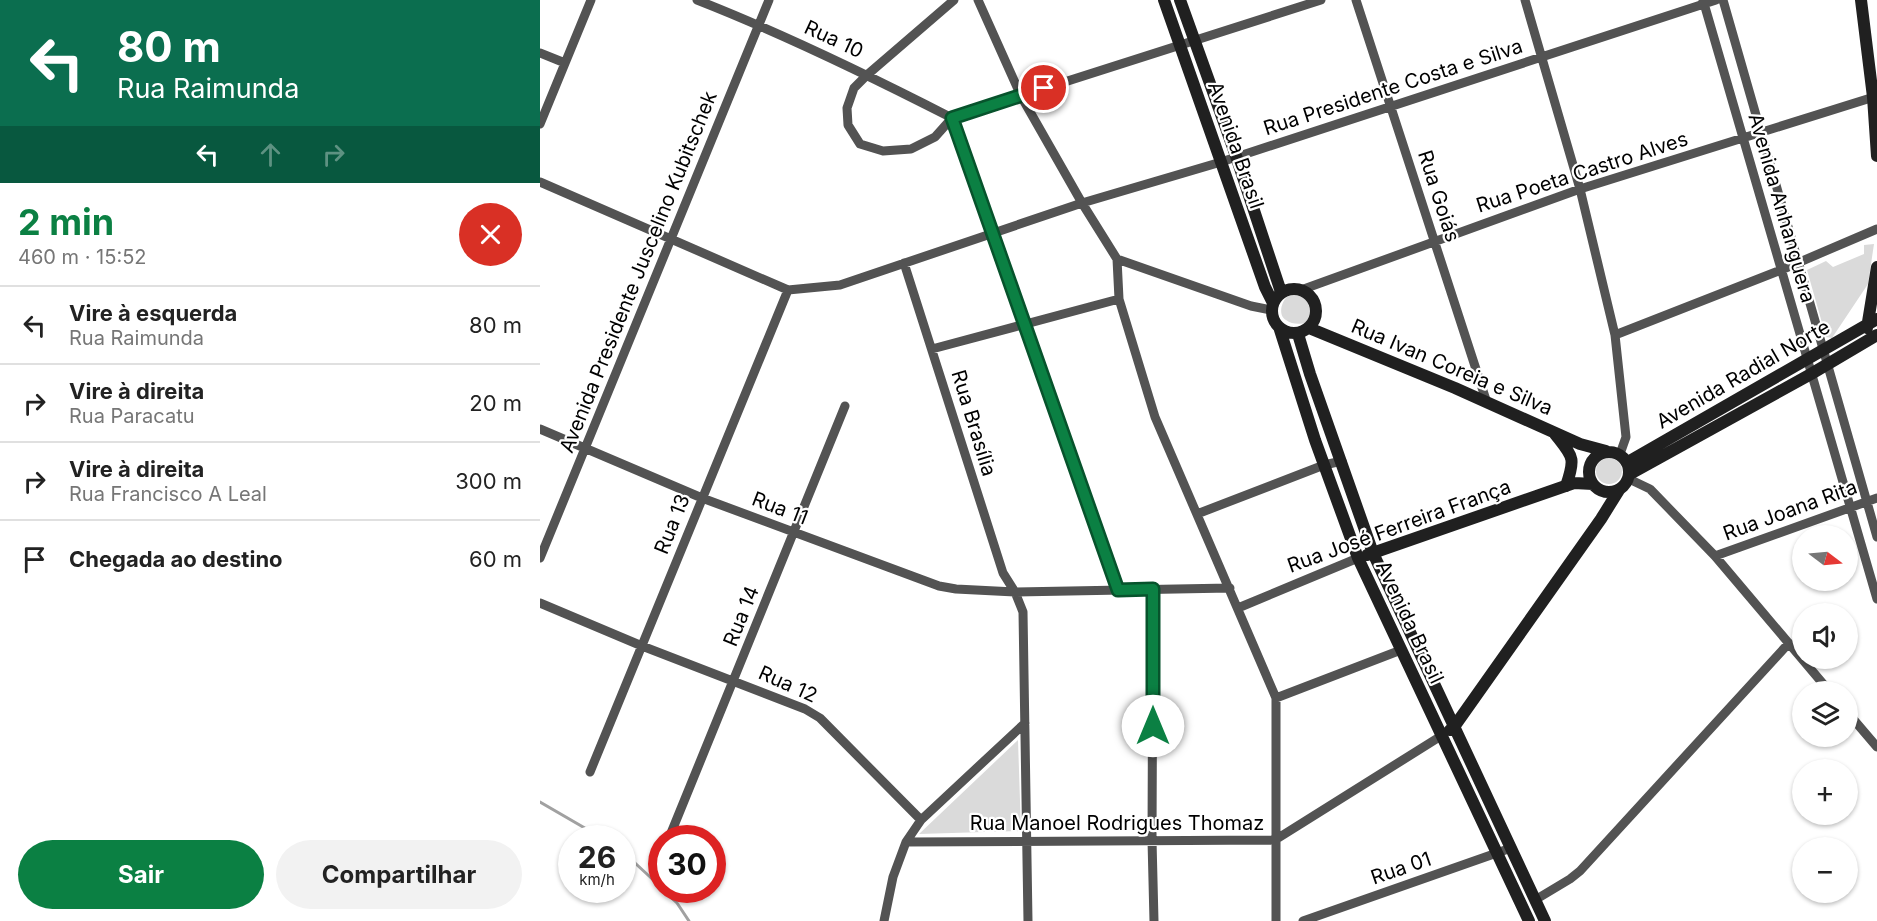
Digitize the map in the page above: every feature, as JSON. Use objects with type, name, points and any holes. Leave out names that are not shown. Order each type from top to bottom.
[{"type":"street","points":[[540,124],[591,0]]},
{"type":"street","name":"Rua 10","points":[[697,0],[760,25],[952,118]]},
{"type":"street","name":"Avenida Presidente Juscelino Kubitschek","points":[[540,558],[769,0]]},
{"type":"street","points":[[954,0],[854,88],[847,108],[848,125],[860,144],[883,152],[911,149],[935,137],[952,118],[1321,0]]},
{"type":"street","points":[[978,0],[1021,96],[1117,260],[1119,299],[1155,417],[1276,698],[1276,921]]},
{"type":"street","name":"Avenida Brasil","points":[[1164,0],[1272,306]]},
{"type":"street","name":"Avenida Brasil","points":[[1180,0],[1236,156],[1281,292]]},
{"type":"street","name":"Rua Goiás","points":[[1356,0],[1488,403]]},
{"type":"street","points":[[1441,736],[1454,727],[1619,490],[1625,486],[1626,437],[1615,335],[1580,189],[1525,0]]},
{"type":"street","name":"Rua Presidente Costa e Silva","points":[[540,182],[788,290],[840,285],[1082,203],[1221,162],[1704,2],[1716,0]]},
{"type":"street","name":"Avenida Anhanguera","points":[[1723,0],[1877,537]]},
{"type":"street","points":[[1861,0],[1875,96],[1877,156]]},
{"type":"street","name":"Avenida Anhanguera","points":[[1704,2],[1877,599]]},
{"type":"street","points":[[540,53],[565,63]]},
{"type":"street","name":"Rua Poeta Castro Alves","points":[[1301,290],[1580,189],[1875,96]]},
{"type":"street","points":[[952,118],[1118,590]]},
{"type":"street","points":[[1615,335],[1781,270],[1877,229]]},
{"type":"street","points":[[1117,260],[1251,306],[1272,306]]},
{"type":"street","name":"Rua Brasília","points":[[904,263],[1003,573],[1015,591],[1023,612],[1028,921]]},
{"type":"street","points":[[1863,343],[1873,321],[1877,267]]},
{"type":"street","points":[[1291,289],[1301,290],[1313,299],[1316,307],[1314,322],[1303,331],[1288,334],[1275,324],[1272,306],[1281,292],[1291,289]]},
{"type":"street","name":"Rua 13","points":[[590,772],[788,290]]},
{"type":"street","points":[[932,349],[1119,299]]},
{"type":"street","name":"Avenida Radial Norte","points":[[1626,467],[1873,321]]},
{"type":"street","name":"Avenida Brasil","points":[[1280,330],[1324,465],[1358,558],[1529,921]]},
{"type":"street","name":"Avenida Brasil","points":[[1303,331],[1310,374],[1373,553],[1545,921]]},
{"type":"street","name":"Rua Ivan Coreia e Silva","points":[[1303,331],[1488,403],[1580,444],[1606,451]]},
{"type":"street","name":"Avenida Radial Norte","points":[[1626,467],[1811,374],[1877,335]]},
{"type":"street","name":"Rua 14","points":[[674,825],[845,406]]},
{"type":"street","name":"Rua 11","points":[[540,429],[702,498],[939,586],[956,589],[1015,591],[1230,588]]},
{"type":"street","points":[[1552,431],[1573,460],[1570,485]]},
{"type":"street","points":[[1580,444],[1590,467],[1590,478],[1596,487],[1604,492],[1619,490]]},
{"type":"street","points":[[1590,467],[1599,453],[1606,451],[1650,489],[1715,556],[1821,681]]},
{"type":"street","points":[[1197,514],[1324,465],[1342,461]]},
{"type":"street","name":"Rua José Ferreira França","points":[[1238,608],[1358,558],[1570,485],[1590,467]]},
{"type":"street","name":"Rua José Ferreira França","points":[[1570,485],[1596,487]]},
{"type":"street","points":[[1596,487],[1601,519]]},
{"type":"street","name":"Rua Joana Rita","points":[[1715,556],[1877,498]]},
{"type":"street","points":[[1153,589],[1154,921]]},
{"type":"street","name":"Rua 12","points":[[540,603],[642,646],[805,709],[820,718],[921,820]]},
{"type":"street","points":[[1535,900],[1580,871],[1789,644]]},
{"type":"street","points":[[1276,698],[1401,650]]},
{"type":"street","points":[[884,921],[893,878],[906,842],[921,820],[1025,723]]},
{"type":"street","points":[[1858,725],[1877,747]]},
{"type":"street","name":"Rua Manoel Rodrigues Thomaz","points":[[906,842],[1275,840],[1441,736]]},
{"type":"street","name":"Rua 01","points":[[1303,921],[1511,848]]},
{"type":"shaded area","points":[[1874,244],[1868,284],[1832,338],[1826,337],[1807,270],[1826,261],[1833,267],[1864,254],[1864,245]]},
{"type":"shaded area","points":[[1296,293],[1304,295],[1313,317],[1301,324],[1286,320],[1281,309],[1285,299]]},
{"type":"shaded area","points":[[1609,458],[1618,462],[1622,471],[1618,480],[1609,484],[1600,480],[1596,471],[1600,462]]},
{"type":"shaded area","points":[[1018,740],[1021,831],[919,834]]},
{"type":"waterway","points":[[540,802],[580,825]]},
{"type":"waterway","points":[[636,864],[648,875]]},
{"type":"waterway","points":[[677,903],[689,921]]},
{"type":"route","points":[[1044,88],[952,118],[1118,590],[1153,589],[1153,726]]}]
